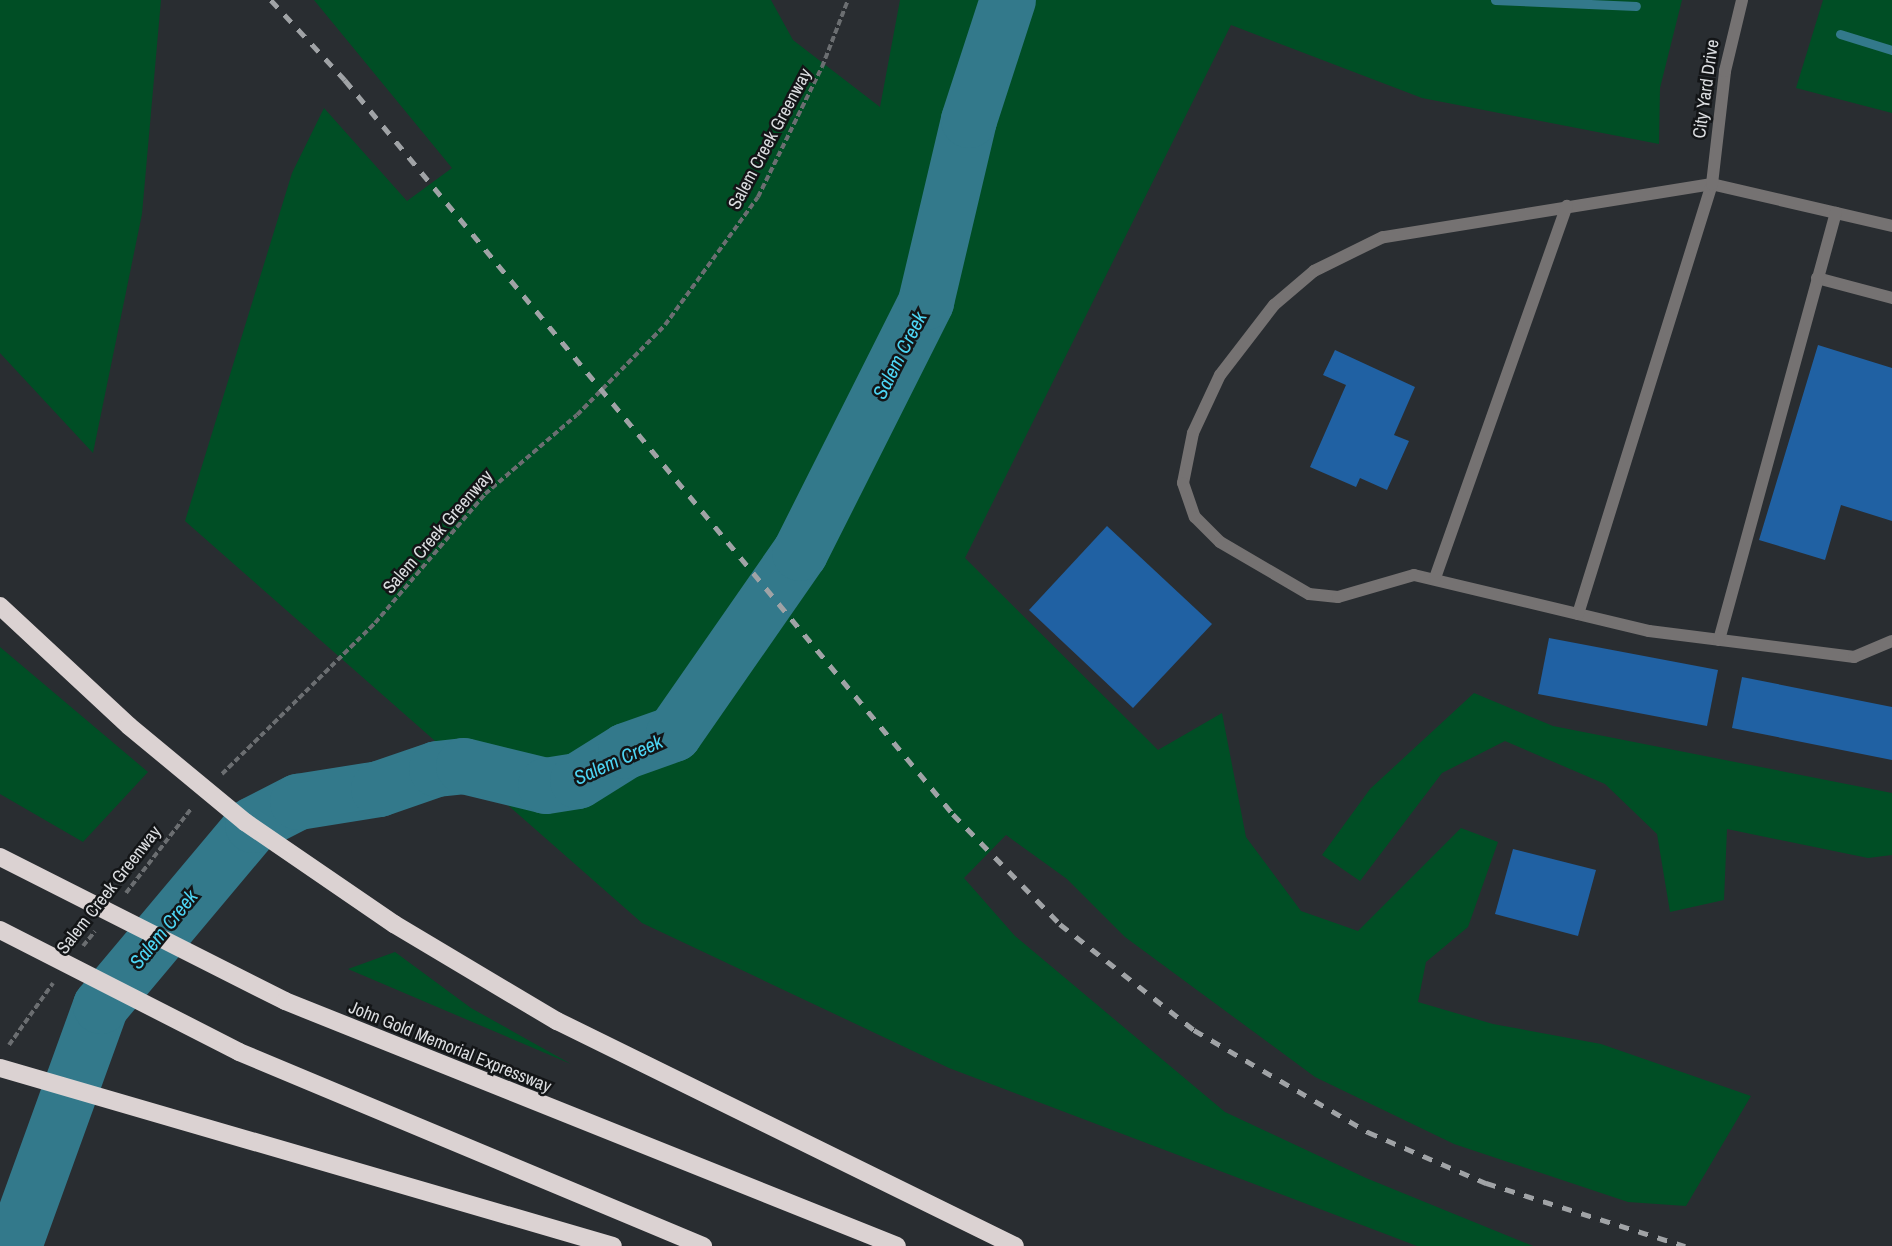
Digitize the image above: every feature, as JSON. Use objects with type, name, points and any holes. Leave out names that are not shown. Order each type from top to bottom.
[{"type":"highway","points":[[0,606],[183,771],[245,822],[394,924],[557,1021],[1015,1246]]},
{"type":"highway","name":"John Gold Memorial Expressway","points":[[0,857],[285,1001],[897,1246]]},
{"type":"highway","points":[[0,930],[239,1052],[704,1246]]},
{"type":"highway","points":[[0,1068],[613,1246]]},
{"type":"street","name":"City Yard Drive","points":[[1578,614],[1712,184],[1725,71],[1742,0]]},
{"type":"street","points":[[1892,226],[1712,184],[1383,237],[1314,271],[1274,305],[1220,375],[1192,433],[1184,483],[1195,517],[1245,559],[1309,594],[1329,596],[1414,575],[1435,578],[1649,632],[1854,657],[1892,641]]},
{"type":"street","points":[[1435,578],[1567,206]]},
{"type":"street","points":[[1719,640],[1836,213]]},
{"type":"street","points":[[1818,278],[1892,298]]},
{"type":"path","name":"Salem Creek Greenway","points":[[213,784],[375,623],[485,494],[577,416],[665,325],[758,197],[822,67],[849,0]]},
{"type":"path","name":"Salem Creek Greenway","points":[[117,903],[198,801]]},
{"type":"path","name":"Salem Creek Greenway","points":[[81,949],[102,922]]},
{"type":"path","name":"Salem Creek Greenway","points":[[5,1049],[59,976]]},
{"type":"green space","points":[[0,0],[161,0],[142,214],[93,453],[0,353]]},
{"type":"green space","points":[[314,0],[771,0],[793,40],[880,107],[900,0],[1682,0],[1660,88],[1659,144],[1422,98],[1231,25],[965,558],[1158,750],[1222,713],[1246,837],[1301,911],[1358,931],[1461,828],[1498,842],[1468,927],[1426,962],[1418,1002],[1493,1024],[1601,1044],[1751,1096],[1686,1206],[1628,1202],[1454,1144],[1315,1077],[1125,937],[1067,879],[1006,835],[964,878],[1015,936],[1225,1112],[1366,1178],[1533,1246],[1417,1246],[949,1068],[642,923],[185,521],[292,173],[324,108],[407,201],[452,168]]},
{"type":"green space","points":[[1823,0],[1892,0],[1892,113],[1796,88]]},
{"type":"green space","points":[[0,647],[148,772],[83,842],[0,794]]},
{"type":"green space","points":[[1474,693],[1553,726],[1892,793],[1892,855],[1868,858],[1727,829],[1724,900],[1670,912],[1657,834],[1605,784],[1505,741],[1442,773],[1360,881],[1322,855],[1370,789]]},
{"type":"green space","points":[[395,952],[471,1008],[571,1064],[348,969]]},
{"type":"building","points":[[1818,345],[1892,368],[1892,521],[1841,505],[1825,560],[1759,540]]},
{"type":"building","points":[[1335,350],[1415,387],[1394,435],[1409,441],[1387,490],[1360,478],[1356,487],[1310,467],[1346,385],[1323,375]]},
{"type":"building","points":[[1107,526],[1212,624],[1133,708],[1029,610]]},
{"type":"building","points":[[1549,638],[1718,670],[1707,726],[1538,694]]},
{"type":"building","points":[[1742,677],[1892,707],[1892,760],[1732,728]]},
{"type":"building","points":[[1513,849],[1596,870],[1578,936],[1495,914]]},
{"type":"waterway","name":"Salem Creek","points":[[14,1246],[101,1006],[253,825],[298,802],[379,789],[437,769],[464,766],[546,786],[578,781],[626,751],[674,734],[800,553],[926,302],[969,120],[1008,0]]},
{"type":"waterway","points":[[1495,0],[1636,6]]},
{"type":"waterway","points":[[1840,34],[1892,50]]},
{"type":"railway","points":[[271,0],[345,80],[953,814],[1060,924],[1194,1030],[1368,1132],[1486,1183],[1685,1246]]}]
